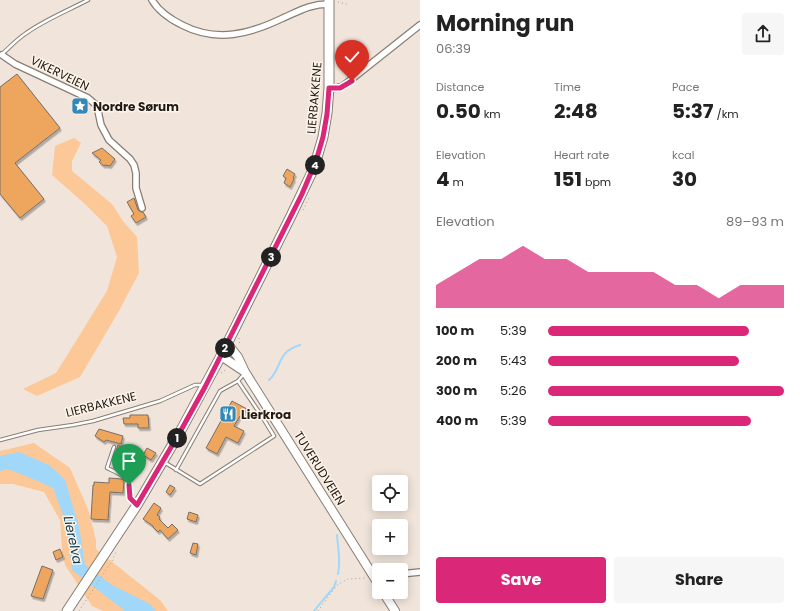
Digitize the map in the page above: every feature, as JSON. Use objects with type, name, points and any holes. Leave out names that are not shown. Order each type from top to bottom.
[{"type":"main road","name":"LIERBAKKENE","points":[[68,611],[164,461],[205,387],[312,172],[323,137],[327,114],[329,88],[329,2]]},
{"type":"main road","name":"TUVERUDVEIEN","points":[[227,343],[238,357],[245,372],[372,569]]},
{"type":"main road","name":"TUVERUDVEIEN","points":[[220,356],[245,372]]},
{"type":"main road","points":[[387,599],[395,611]]},
{"type":"street","points":[[152,0],[161,12],[181,25],[200,32],[217,35],[240,33],[259,28],[300,10],[314,2],[329,2]]},
{"type":"street","points":[[329,88],[343,86],[420,25]]},
{"type":"street","name":"VIKERVEIEN","points":[[1,56],[88,98],[95,104],[109,140],[130,159],[134,165],[136,173],[136,188],[142,208]]},
{"type":"street","points":[[408,573],[420,572]]},
{"type":"lane","name":"VIKERVEIEN","points":[[1,56],[23,35],[88,0]]},
{"type":"lane","points":[[176,470],[220,391],[238,381],[245,372]]},
{"type":"lane","points":[[164,461],[200,484],[274,436],[238,381]]},
{"type":"lane","name":"LIERBAKKENE","points":[[0,440],[38,430],[93,421],[160,401],[195,385],[205,387]]},
{"type":"lane","points":[[114,447],[107,468],[128,481],[130,498],[137,505]]},
{"type":"path","points":[[329,2],[347,4]]},
{"type":"path","points":[[79,611],[110,564]]},
{"type":"path","points":[[318,611],[338,585],[348,579],[372,577]]},
{"type":"shaded area","points":[[74,138],[81,143],[72,161],[72,171],[112,204],[123,221],[137,237],[139,273],[120,309],[80,377],[37,396],[23,389],[56,373],[107,291],[117,257],[107,226],[52,175],[55,146]]},
{"type":"shaded area","points":[[34,443],[70,468],[88,509],[96,540],[96,549],[160,600],[168,611],[103,611],[92,606],[65,565],[62,550],[60,520],[44,492],[13,484],[0,484],[0,451]]},
{"type":"water","name":"Lierelva","points":[[19,452],[49,465],[65,480],[79,526],[85,565],[112,585],[150,604],[156,611],[125,611],[72,570],[66,523],[53,488],[8,469],[0,471],[0,456]]},
{"type":"building","points":[[17,74],[60,128],[15,163],[44,199],[20,218],[0,194],[0,87]]},
{"type":"building","points":[[102,148],[115,159],[110,166],[104,166],[99,162],[101,160],[92,153]]},
{"type":"building","points":[[287,169],[295,174],[290,187],[284,183],[286,178],[283,176]]},
{"type":"building","points":[[134,198],[138,210],[143,212],[146,217],[136,223],[131,216],[134,214],[127,202]]},
{"type":"building","points":[[232,401],[247,409],[242,417],[240,416],[234,426],[244,431],[238,443],[226,437],[217,454],[206,448]]},
{"type":"building","points":[[130,415],[148,415],[149,428],[138,428],[138,424],[124,424],[123,418],[130,418]]},
{"type":"building","points":[[99,429],[123,436],[121,444],[106,440],[104,442],[95,436]]},
{"type":"building","points":[[118,445],[128,451],[126,455],[129,458],[126,464],[114,457],[116,455]]},
{"type":"building","points":[[147,448],[156,453],[151,460],[143,455]]},
{"type":"building","points":[[109,478],[122,479],[124,481],[123,493],[110,492],[108,520],[91,519],[94,482],[109,483]]},
{"type":"building","points":[[170,485],[175,488],[170,495],[166,492]]},
{"type":"building","points":[[154,503],[161,508],[157,515],[160,517],[159,519],[168,528],[172,524],[178,530],[168,539],[160,530],[158,532],[153,526],[143,519]]},
{"type":"building","points":[[189,512],[198,515],[196,522],[187,519]]},
{"type":"building","points":[[193,543],[198,544],[196,555],[190,553]]},
{"type":"building","points":[[60,549],[63,557],[56,560],[53,552]]},
{"type":"building","points":[[42,566],[53,570],[43,599],[31,596]]},
{"type":"waterway","points":[[269,380],[283,356],[292,348],[300,345]]},
{"type":"waterway","points":[[337,535],[339,559],[338,574]]},
{"type":"waterway","points":[[314,611],[334,587],[336,581]]},
{"type":"place","name":"Nordre Sørum","points":[[80,106]]},
{"type":"place","name":"Lierkroa","points":[[228,414]]},
{"type":"route","points":[[129,485],[130,498],[137,505],[205,387],[302,194],[316,161],[326,126],[329,88],[340,88],[352,81]]}]
